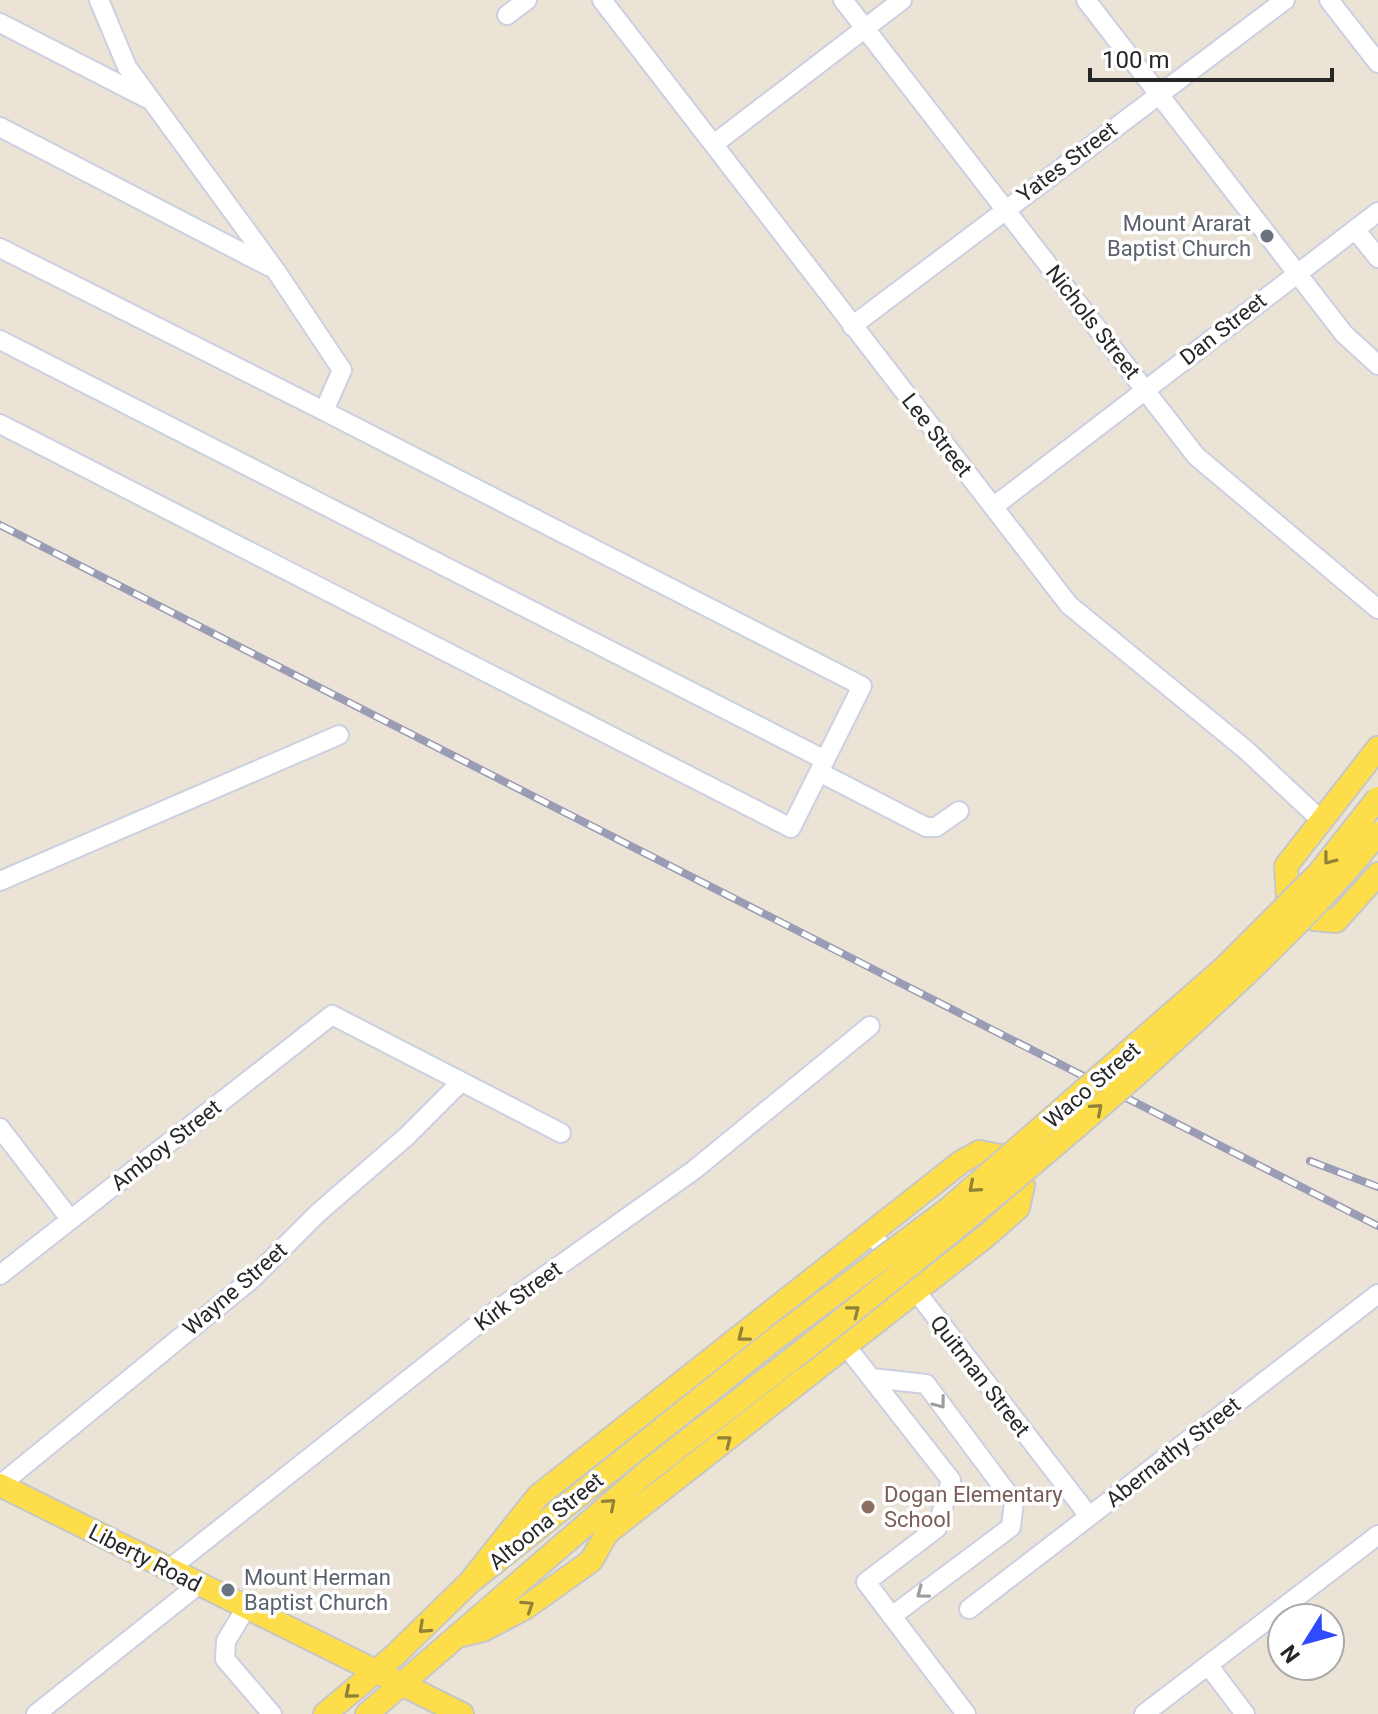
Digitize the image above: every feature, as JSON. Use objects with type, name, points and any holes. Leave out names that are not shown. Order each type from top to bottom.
[{"type":"main road","points":[[1378,748],[1286,866],[1288,896],[1314,919],[1336,921],[1378,874]]},
{"type":"main road","name":"Waco Street","points":[[776,1338],[947,1210],[1225,967],[1318,874],[1378,798]]},
{"type":"main road","name":"Waco Street","points":[[792,1359],[960,1227],[1240,983],[1334,888],[1378,833]]},
{"type":"main road","points":[[469,1583],[538,1496],[979,1152],[1001,1156],[1023,1185],[1018,1208],[607,1533],[528,1575]]},
{"type":"main road","name":"Altoona Street","points":[[325,1714],[376,1672],[469,1583],[776,1338]]},
{"type":"main road","name":"Altoona Street","points":[[367,1714],[648,1471],[792,1359]]},
{"type":"main road","name":"Liberty Road","points":[[0,1485],[462,1714]]},
{"type":"main road","points":[[457,1636],[483,1630],[525,1608],[591,1561],[607,1533]]},
{"type":"street","points":[[99,0],[127,67],[276,271],[342,370],[324,411]]},
{"type":"street","points":[[507,15],[527,0]]},
{"type":"street","name":"Lee Street","points":[[602,0],[1069,605],[1246,750],[1323,822]]},
{"type":"street","name":"Nichols Street","points":[[843,0],[1196,456],[1378,609]]},
{"type":"street","points":[[714,144],[902,0]]},
{"type":"street","points":[[1086,0],[1344,334],[1378,365]]},
{"type":"street","name":"Yates Street","points":[[852,326],[1285,0]]},
{"type":"street","points":[[1329,0],[1378,63]]},
{"type":"street","points":[[0,23],[152,101]]},
{"type":"street","points":[[0,127],[276,271]]},
{"type":"street","name":"Dan Street","points":[[993,507],[1378,212]]},
{"type":"street","points":[[1355,229],[1378,258]]},
{"type":"street","points":[[0,248],[862,686],[791,828],[0,424]]},
{"type":"street","points":[[0,340],[822,766],[926,827],[936,827],[959,811]]},
{"type":"street","points":[[0,881],[339,735]]},
{"type":"street","name":"Amboy Street","points":[[0,1275],[332,1015],[461,1082]]},
{"type":"street","name":"Kirk Street","points":[[168,1570],[487,1317],[694,1170],[870,1026]]},
{"type":"street","points":[[461,1082],[561,1133]]},
{"type":"street","name":"Wayne Street","points":[[0,1485],[253,1278],[318,1213],[407,1136],[461,1082]]},
{"type":"street","points":[[0,1128],[70,1219]]},
{"type":"street","name":"Quitman Street","points":[[872,1234],[1089,1516]]},
{"type":"street","name":"Abernathy Street","points":[[969,1609],[1378,1294]]},
{"type":"street","points":[[846,1346],[951,1480],[937,1528],[866,1582],[966,1714]]},
{"type":"street","points":[[872,1378],[926,1384],[1014,1502],[1011,1527],[892,1616]]},
{"type":"street","points":[[1144,1714],[1378,1535]]},
{"type":"street","points":[[36,1714],[198,1585]]},
{"type":"street","points":[[246,1608],[226,1641],[225,1659],[272,1714]]},
{"type":"street","points":[[1208,1665],[1245,1714]]},
{"type":"railway","points":[[0,525],[1378,1226]]},
{"type":"railway","points":[[1310,1161],[1378,1187]]},
{"type":"place","name":"Mount Ararat Baptist Church","points":[[1267,236]]},
{"type":"place","name":"Dogan Elementary School","points":[[868,1507]]},
{"type":"place","name":"Mount Herman Baptist Church","points":[[228,1590]]}]
